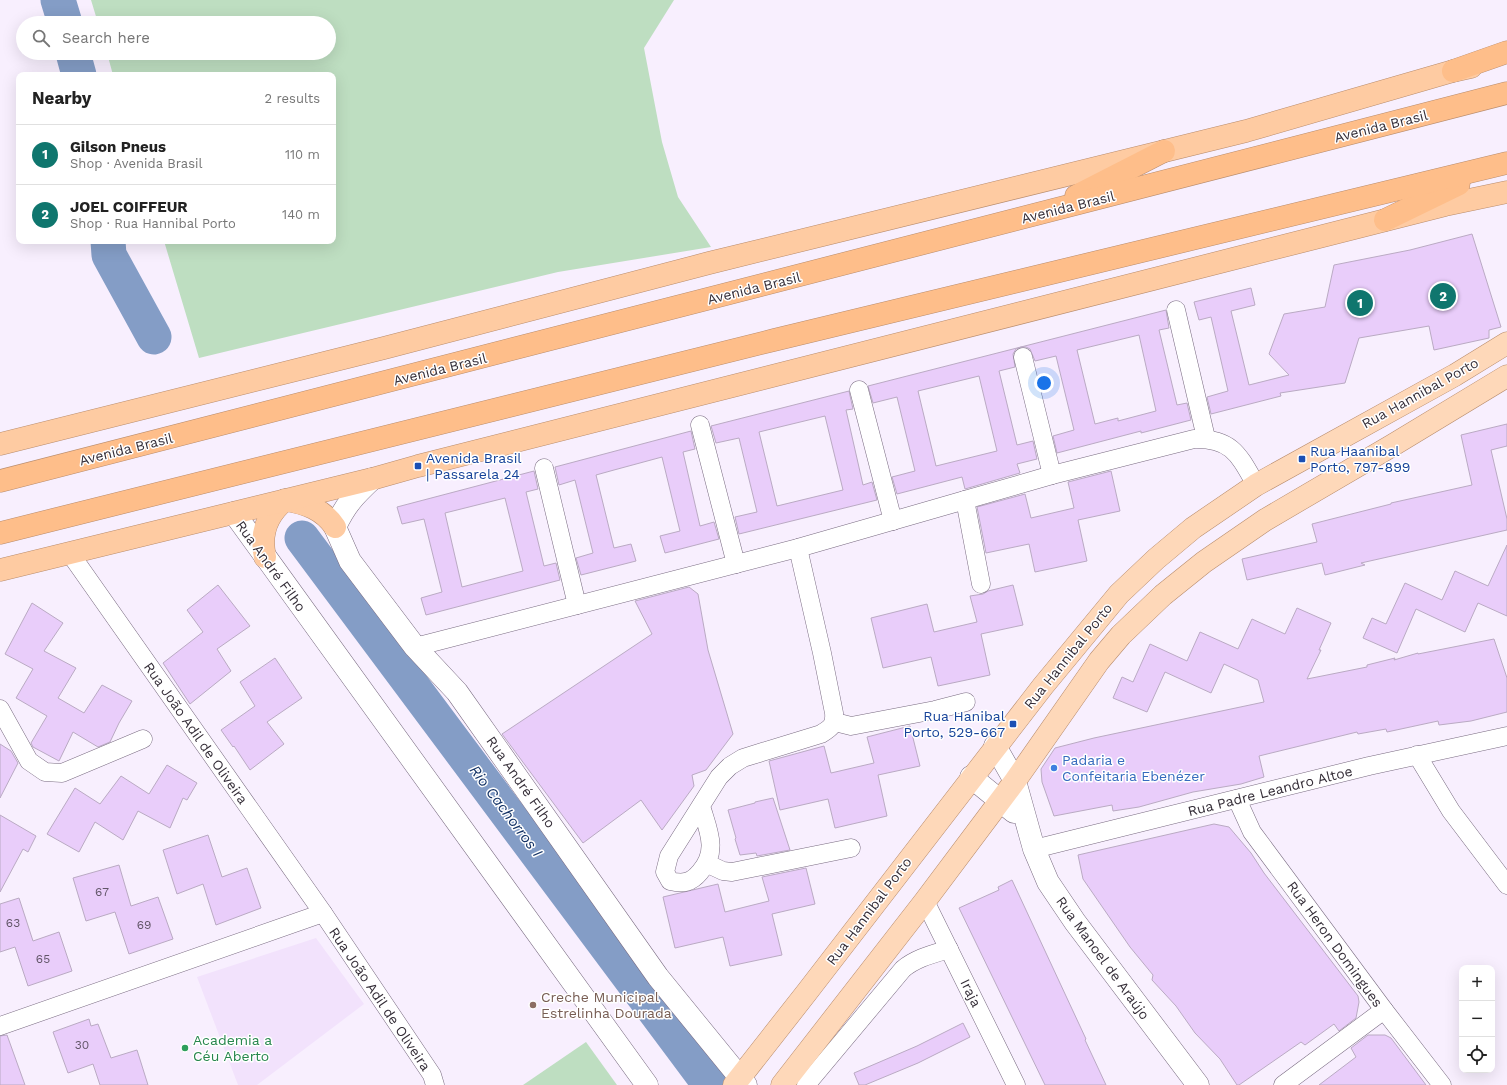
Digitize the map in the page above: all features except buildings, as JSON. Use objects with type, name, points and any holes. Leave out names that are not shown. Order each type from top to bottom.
[{"type":"highway","points":[[0,444],[384,348],[709,263],[1246,131],[1453,71],[1507,52]]},
{"type":"highway","points":[[1453,71],[1507,60]]},
{"type":"highway","name":"Avenida Brasil","points":[[0,481],[1507,93]]},
{"type":"highway","points":[[1041,214],[1164,151]]},
{"type":"highway","points":[[1385,220],[1502,164]]},
{"type":"highway","points":[[0,533],[781,338],[1502,164]]},
{"type":"highway","points":[[0,570],[372,479],[418,466],[1385,220],[1507,192]]},
{"type":"highway","points":[[0,473],[105,454]]},
{"type":"highway","points":[[265,557],[262,546],[266,523],[276,507],[285,500],[299,502],[310,506],[332,523]]},
{"type":"main road","name":"Rua Hannibal Porto","points":[[740,1082],[995,746],[1120,594],[1156,559],[1193,528],[1256,485],[1455,375],[1507,343]]},
{"type":"main road","name":"Rua Hannibal Porto","points":[[782,1085],[925,901],[1015,781],[1099,660],[1121,635],[1163,595],[1204,562],[1265,520],[1507,376]]},
{"type":"street","points":[[1176,310],[1206,438]]},
{"type":"street","points":[[1023,357],[1052,475]]},
{"type":"street","points":[[859,390],[893,521]]},
{"type":"street","points":[[700,425],[736,564]]},
{"type":"street","points":[[415,646],[798,548],[1052,475],[1194,439],[1206,438],[1216,440],[1227,445],[1242,461],[1256,485]]},
{"type":"street","points":[[544,468],[577,605]]},
{"type":"street","points":[[332,523],[354,496],[372,479]]},
{"type":"street","points":[[965,500],[981,584]]},
{"type":"street","name":"Rua André Filho","points":[[234,513],[647,1085]]},
{"type":"street","name":"Rua André Filho","points":[[332,523],[350,561],[415,646],[457,692],[658,977],[740,1082]]},
{"type":"street","points":[[701,806],[711,837],[711,850],[708,864],[696,878],[682,883],[670,881],[665,872],[669,856],[719,777],[730,766],[743,758],[821,734],[831,728],[835,722],[822,653],[798,548]]},
{"type":"street","name":"Rua João Adil de Oliveira","points":[[69,552],[323,913],[432,1075],[435,1085]]},
{"type":"street","points":[[835,722],[851,726],[934,710],[966,702]]},
{"type":"street","points":[[0,709],[29,761],[45,772],[62,773],[143,739]]},
{"type":"street","name":"Rua Padre Leandro Altoe","points":[[1034,849],[1417,755],[1507,736]]},
{"type":"street","name":"Rua Manoel de Araújo","points":[[995,746],[1015,781],[1034,849],[1048,882],[1060,902],[1198,1085]]},
{"type":"street","points":[[1417,755],[1451,810],[1507,885]]},
{"type":"street","points":[[971,777],[1026,822]]},
{"type":"street","name":"Rua Heron Domingues","points":[[1237,799],[1252,832],[1384,1010],[1442,1085]]},
{"type":"street","points":[[708,864],[723,871],[732,872],[851,848]]},
{"type":"street","name":"Iraja","points":[[925,901],[1016,1085]]},
{"type":"street","name":"Rua João Adil de Oliveira","points":[[0,1026],[323,913]]},
{"type":"street","points":[[806,1085],[903,969],[921,958],[949,949]]},
{"type":"street","points":[[1283,1085],[1384,1010]]},
{"type":"shaded area","points":[[316,938],[364,1004],[257,1085],[238,1085],[197,977]]},
{"type":"green space","points":[[91,0],[674,0],[644,48],[662,142],[678,197],[711,247],[558,272],[199,358],[165,244],[336,244],[336,72],[112,72],[109,60],[336,60],[336,16],[96,16]]},
{"type":"green space","points":[[586,1042],[617,1085],[523,1085]]},
{"type":"waterway","name":"Rio Cachorros I","points":[[58,0],[63,16]]},
{"type":"waterway","name":"Rio Cachorros I","points":[[75,60],[78,72]]},
{"type":"waterway","name":"Rio Cachorros I","points":[[108,244],[109,255],[154,337]]},
{"type":"waterway","name":"Rio Cachorros I","points":[[302,538],[710,1085]]},
{"type":"place","name":"JOEL COIFFEUR","points":[[1443,296]]},
{"type":"place","name":"Gilson Pneus","points":[[1360,303]]},
{"type":"place","name":"Rua Haanibal Porto, 797-899","points":[[1302,459]]},
{"type":"place","name":"Avenida Brasil | Passarela 24","points":[[418,466]]},
{"type":"place","name":"Rua Hanibal Porto, 529-667","points":[[1013,724]]},
{"type":"place","name":"Padaria e Confeitaria Ebenézer","points":[[1054,768]]},
{"type":"place","name":"Creche Municipal Estrelinha Dourada","points":[[533,1005]]},
{"type":"place","name":"Academia a Céu Aberto","points":[[185,1048]]}]
